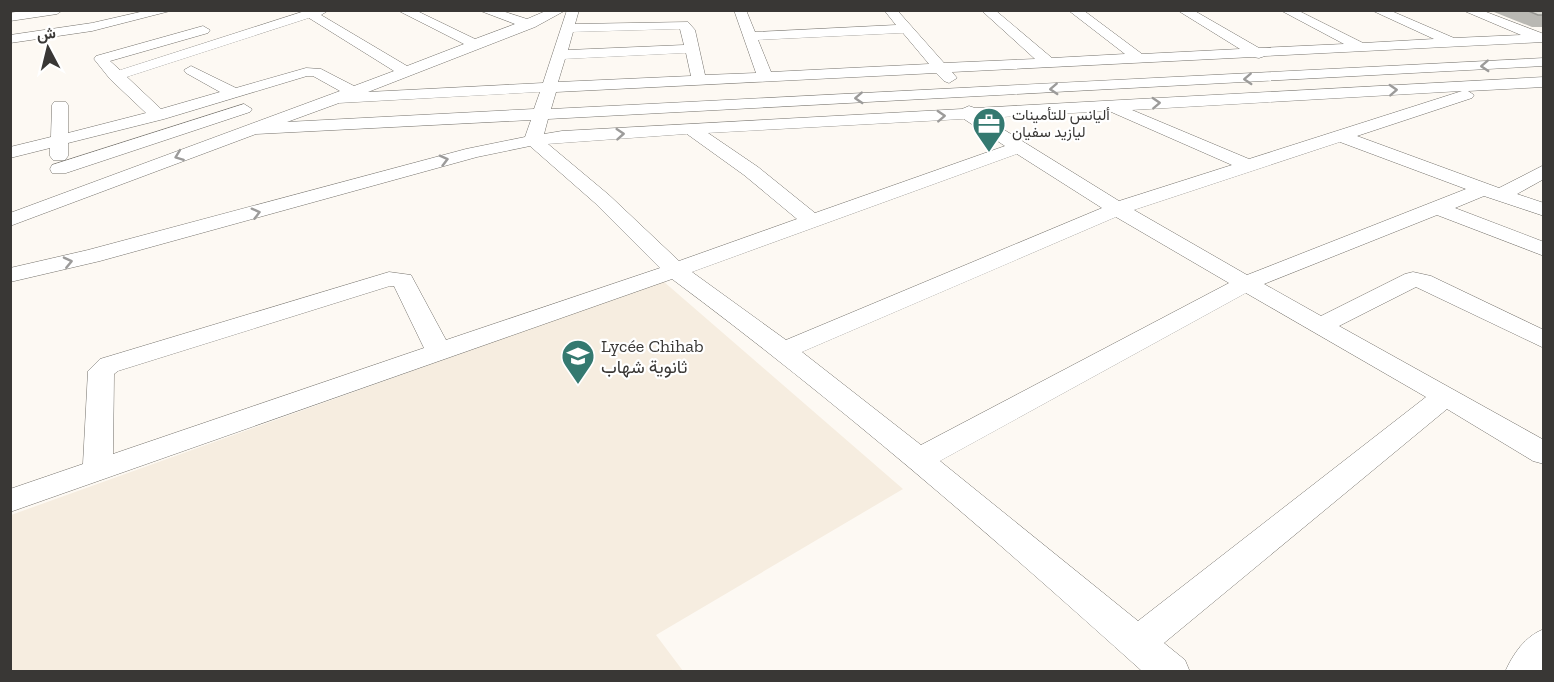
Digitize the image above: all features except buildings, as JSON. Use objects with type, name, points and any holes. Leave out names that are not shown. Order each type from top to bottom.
[{"type":"street","points":[[10,17],[57,10]]},
{"type":"street","points":[[88,10],[100,59],[158,115]]},
{"type":"street","points":[[10,39],[92,27],[168,10]]},
{"type":"street","points":[[403,10],[433,22],[476,45]]},
{"type":"street","points":[[484,10],[530,24]]},
{"type":"street","points":[[10,220],[406,72],[560,10]]},
{"type":"street","points":[[536,129],[573,10]]},
{"type":"street","points":[[740,10],[765,77]]},
{"type":"street","points":[[890,10],[942,68],[970,105],[968,114]]},
{"type":"street","points":[[987,10],[1049,63]]},
{"type":"street","points":[[1074,10],[1140,59]]},
{"type":"street","points":[[1184,10],[1329,94],[1398,118]]},
{"type":"street","points":[[1286,10],[1364,48]]},
{"type":"street","points":[[1377,10],[1455,44]]},
{"type":"street","points":[[1468,10],[1543,38]]},
{"type":"street","points":[[116,76],[316,12],[406,72]]},
{"type":"street","points":[[567,28],[683,25],[688,30],[699,80]]},
{"type":"street","points":[[100,59],[213,28]]},
{"type":"street","points":[[750,36],[905,29]]},
{"type":"street","points":[[334,98],[1543,38]]},
{"type":"street","points":[[558,55],[692,49]]},
{"type":"street","points":[[213,144],[536,129],[960,93],[1544,62]]},
{"type":"street","points":[[191,70],[234,93]]},
{"type":"street","points":[[10,153],[60,142],[310,72],[352,92]]},
{"type":"street","points":[[253,129],[536,129],[562,136],[1540,84]]},
{"type":"street","points":[[784,350],[1119,208],[1498,85]]},
{"type":"street","points":[[54,204],[59,169],[60,105]]},
{"type":"street","points":[[1108,106],[1249,166]]},
{"type":"street","points":[[59,169],[244,109]]},
{"type":"street","points":[[968,114],[1018,148],[1119,208],[1544,454]]},
{"type":"street","points":[[536,129],[602,199],[675,270],[784,350],[1031,551],[1171,672]]},
{"type":"street","points":[[10,275],[103,254],[472,153],[536,129]]},
{"type":"street","points":[[691,129],[751,171],[812,221]]},
{"type":"street","points":[[1341,136],[1544,210]]},
{"type":"street","points":[[10,501],[1018,148]]},
{"type":"street","points":[[917,460],[1247,283],[1437,208],[1492,192],[1544,171]]},
{"type":"street","points":[[1437,208],[1544,250]]},
{"type":"street","points":[[98,470],[101,371],[109,365],[388,279],[403,280],[439,352]]},
{"type":"street","points":[[1320,326],[1410,280],[1418,279],[1544,340]]},
{"type":"street","points":[[1137,643],[1446,396]]},
{"type":"street","points":[[1524,672],[1544,645]]},
{"type":"shaded area","name":"Lycée Chihab ثانوية شهاب","points":[[663,281],[903,489],[656,635],[683,671],[11,672],[11,515]]},
{"type":"place","name":"أليانس للتأمينات ليازيد سفيان","points":[[989,153]]},
{"type":"place","name":"Lycée Chihab ثانوية شهاب","points":[[578,385]]}]
